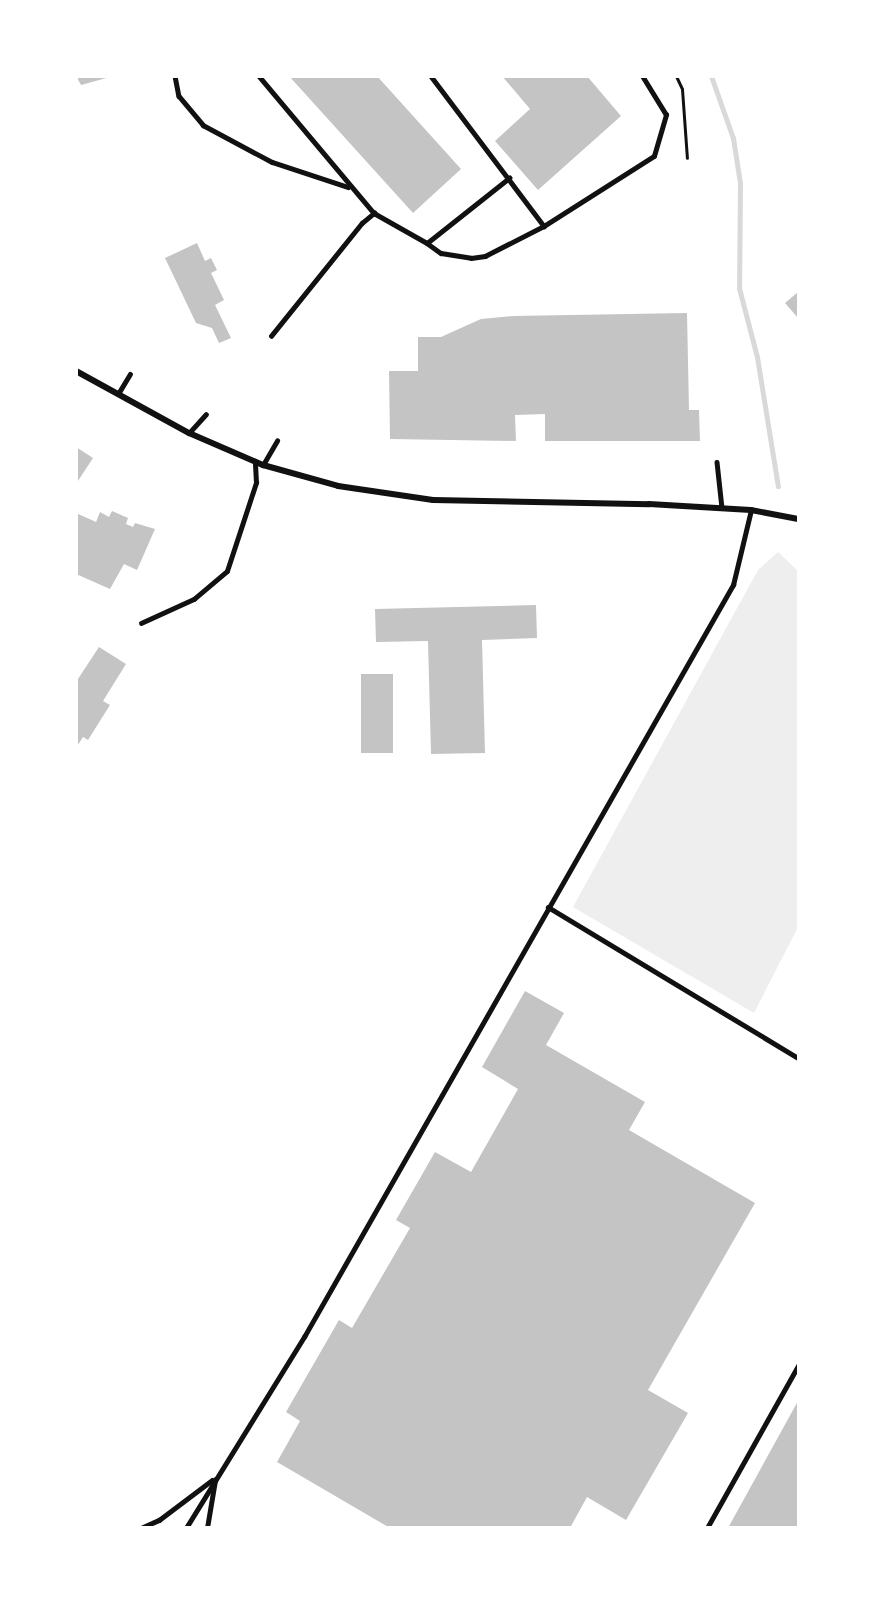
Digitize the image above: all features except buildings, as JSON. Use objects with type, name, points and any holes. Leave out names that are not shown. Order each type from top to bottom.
[{"type":"street","points":[[76,371],[189,433],[255,462],[338,486],[433,500],[722,508],[751,510],[798,519]]},
{"type":"lane","points":[[175,76],[179,96],[203,125],[272,162],[348,187]]},
{"type":"lane","points":[[259,76],[348,187],[374,213],[441,252],[471,258],[485,256],[544,226],[654,156],[666,115],[642,76]]},
{"type":"lane","points":[[431,76],[544,226]]},
{"type":"lane","points":[[427,243],[509,178]]},
{"type":"lane","points":[[271,336],[362,223],[374,213]]},
{"type":"lane","points":[[118,394],[130,374]]},
{"type":"lane","points":[[189,433],[206,414]]},
{"type":"lane","points":[[263,465],[277,441]]},
{"type":"lane","points":[[141,623],[194,599],[227,571],[256,483],[255,462]]},
{"type":"lane","points":[[717,462],[722,508]]},
{"type":"lane","points":[[186,1527],[304,1337],[733,585],[751,510]]},
{"type":"lane","points":[[548,908],[798,1058]]},
{"type":"lane","points":[[707,1527],[798,1366]]},
{"type":"lane","points":[[141,1527],[159,1520],[216,1476]]},
{"type":"lane","points":[[207,1527],[216,1476]]},
{"type":"path","points":[[676,76],[682,89],[687,158]]},
{"type":"shaded area","points":[[778,552],[798,571],[798,927],[754,1013],[573,907],[758,570]]},
{"type":"waterway","points":[[711,76],[733,138],[740,183],[739,288],[757,357],[778,486]]}]
